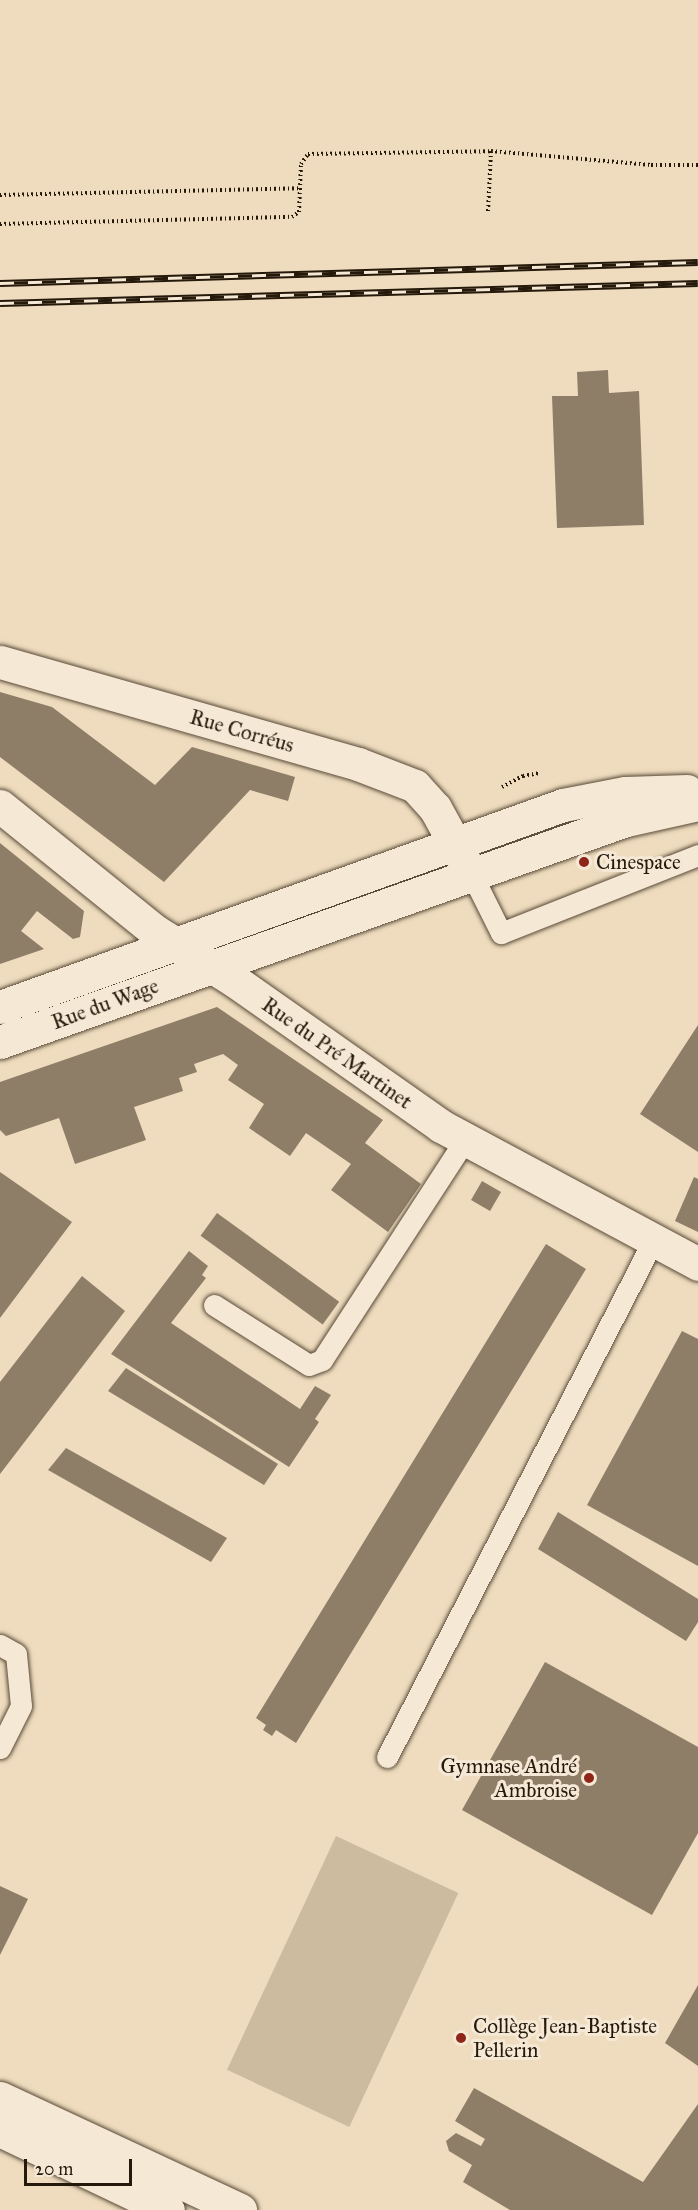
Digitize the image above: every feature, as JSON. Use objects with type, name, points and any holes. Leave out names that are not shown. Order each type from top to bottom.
[{"type":"street","name":"Rue Corréus","points":[[0,662],[389,776],[415,786],[424,795],[456,843],[472,875]]},
{"type":"street","points":[[174,945],[456,843],[597,797],[698,791]]},
{"type":"street","points":[[210,966],[626,820],[698,804]]},
{"type":"street","name":"Rue du Pré Martinet","points":[[0,806],[174,945],[210,966],[464,1141],[698,1264]]},
{"type":"street","name":"Rue du Wage","points":[[0,1007],[174,945]]},
{"type":"street","name":"Rue du Wage","points":[[0,1042],[210,966]]},
{"type":"street","points":[[0,2098],[240,2210]]},
{"type":"street","points":[[0,2130],[168,2210]]},
{"type":"lane","points":[[472,875],[501,933],[698,855]]},
{"type":"lane","points":[[214,1305],[309,1365],[322,1360],[464,1141]]},
{"type":"lane","points":[[387,1757],[653,1241]]},
{"type":"lane","points":[[0,1645],[16,1654],[21,1706],[0,1748]]},
{"type":"path","points":[[0,224],[292,217],[299,212],[301,164],[308,154],[491,151],[631,164],[698,165]]},
{"type":"path","points":[[488,212],[491,151]]},
{"type":"path","points":[[0,195],[300,188]]},
{"type":"shaded area","points":[[336,1836],[458,1893],[349,2127],[227,2070]]},
{"type":"building","points":[[608,370],[609,393],[639,391],[644,525],[557,528],[552,396],[578,396],[577,372]]},
{"type":"building","points":[[0,692],[52,707],[155,785],[192,747],[295,777],[288,801],[250,790],[164,882],[0,757]]},
{"type":"building","points":[[0,843],[84,911],[80,937],[73,939],[37,911],[21,931],[44,949],[0,964]]},
{"type":"building","points":[[217,1007],[383,1120],[365,1143],[421,1184],[388,1232],[331,1190],[351,1164],[306,1133],[290,1156],[249,1128],[264,1104],[228,1080],[238,1065],[223,1054],[194,1064],[197,1072],[179,1078],[183,1091],[134,1107],[146,1140],[75,1164],[59,1118],[6,1136],[0,1130],[0,1082]]},
{"type":"building","points":[[698,1025],[698,1152],[640,1114]]},
{"type":"building","points":[[0,1172],[72,1222],[0,1318]]},
{"type":"building","points":[[694,1177],[698,1179],[698,1232],[675,1221]]},
{"type":"building","points":[[482,1181],[501,1192],[490,1211],[471,1200]]},
{"type":"building","points":[[217,1213],[339,1302],[323,1324],[201,1236]]},
{"type":"building","points":[[546,1244],[586,1269],[296,1743],[276,1730],[272,1736],[263,1730],[266,1725],[256,1718]]},
{"type":"building","points":[[189,1251],[208,1266],[202,1275],[206,1278],[171,1323],[300,1409],[315,1386],[331,1395],[315,1419],[319,1422],[289,1467],[111,1354]]},
{"type":"building","points":[[82,1276],[125,1311],[0,1474],[0,1382]]},
{"type":"building","points":[[682,1331],[698,1339],[698,1566],[587,1505]]},
{"type":"building","points":[[126,1368],[278,1464],[264,1485],[108,1391]]},
{"type":"building","points":[[66,1448],[227,1538],[211,1562],[48,1470]]},
{"type":"building","points":[[558,1512],[698,1599],[698,1622],[686,1641],[538,1549]]},
{"type":"building","name":"Gymnase André Ambroise","points":[[545,1662],[698,1747],[698,1833],[652,1915],[462,1810]]},
{"type":"building","points":[[0,1886],[28,1899],[0,1955]]},
{"type":"building","points":[[698,1985],[698,2066],[665,2043]]},
{"type":"building","points":[[474,2088],[643,2182],[698,2104],[698,2210],[510,2210],[463,2182],[472,2165],[449,2151],[446,2141],[456,2133],[481,2146],[485,2139],[455,2121]]},
{"type":"railway","points":[[0,283],[698,262]]},
{"type":"railway","points":[[0,303],[698,283]]},
{"type":"place","name":"Cinespace","points":[[584,862]]},
{"type":"place","name":"Gymnase André Ambroise","points":[[589,1778]]},
{"type":"place","name":"Collège Jean-Baptiste Pellerin","points":[[461,2038]]}]
